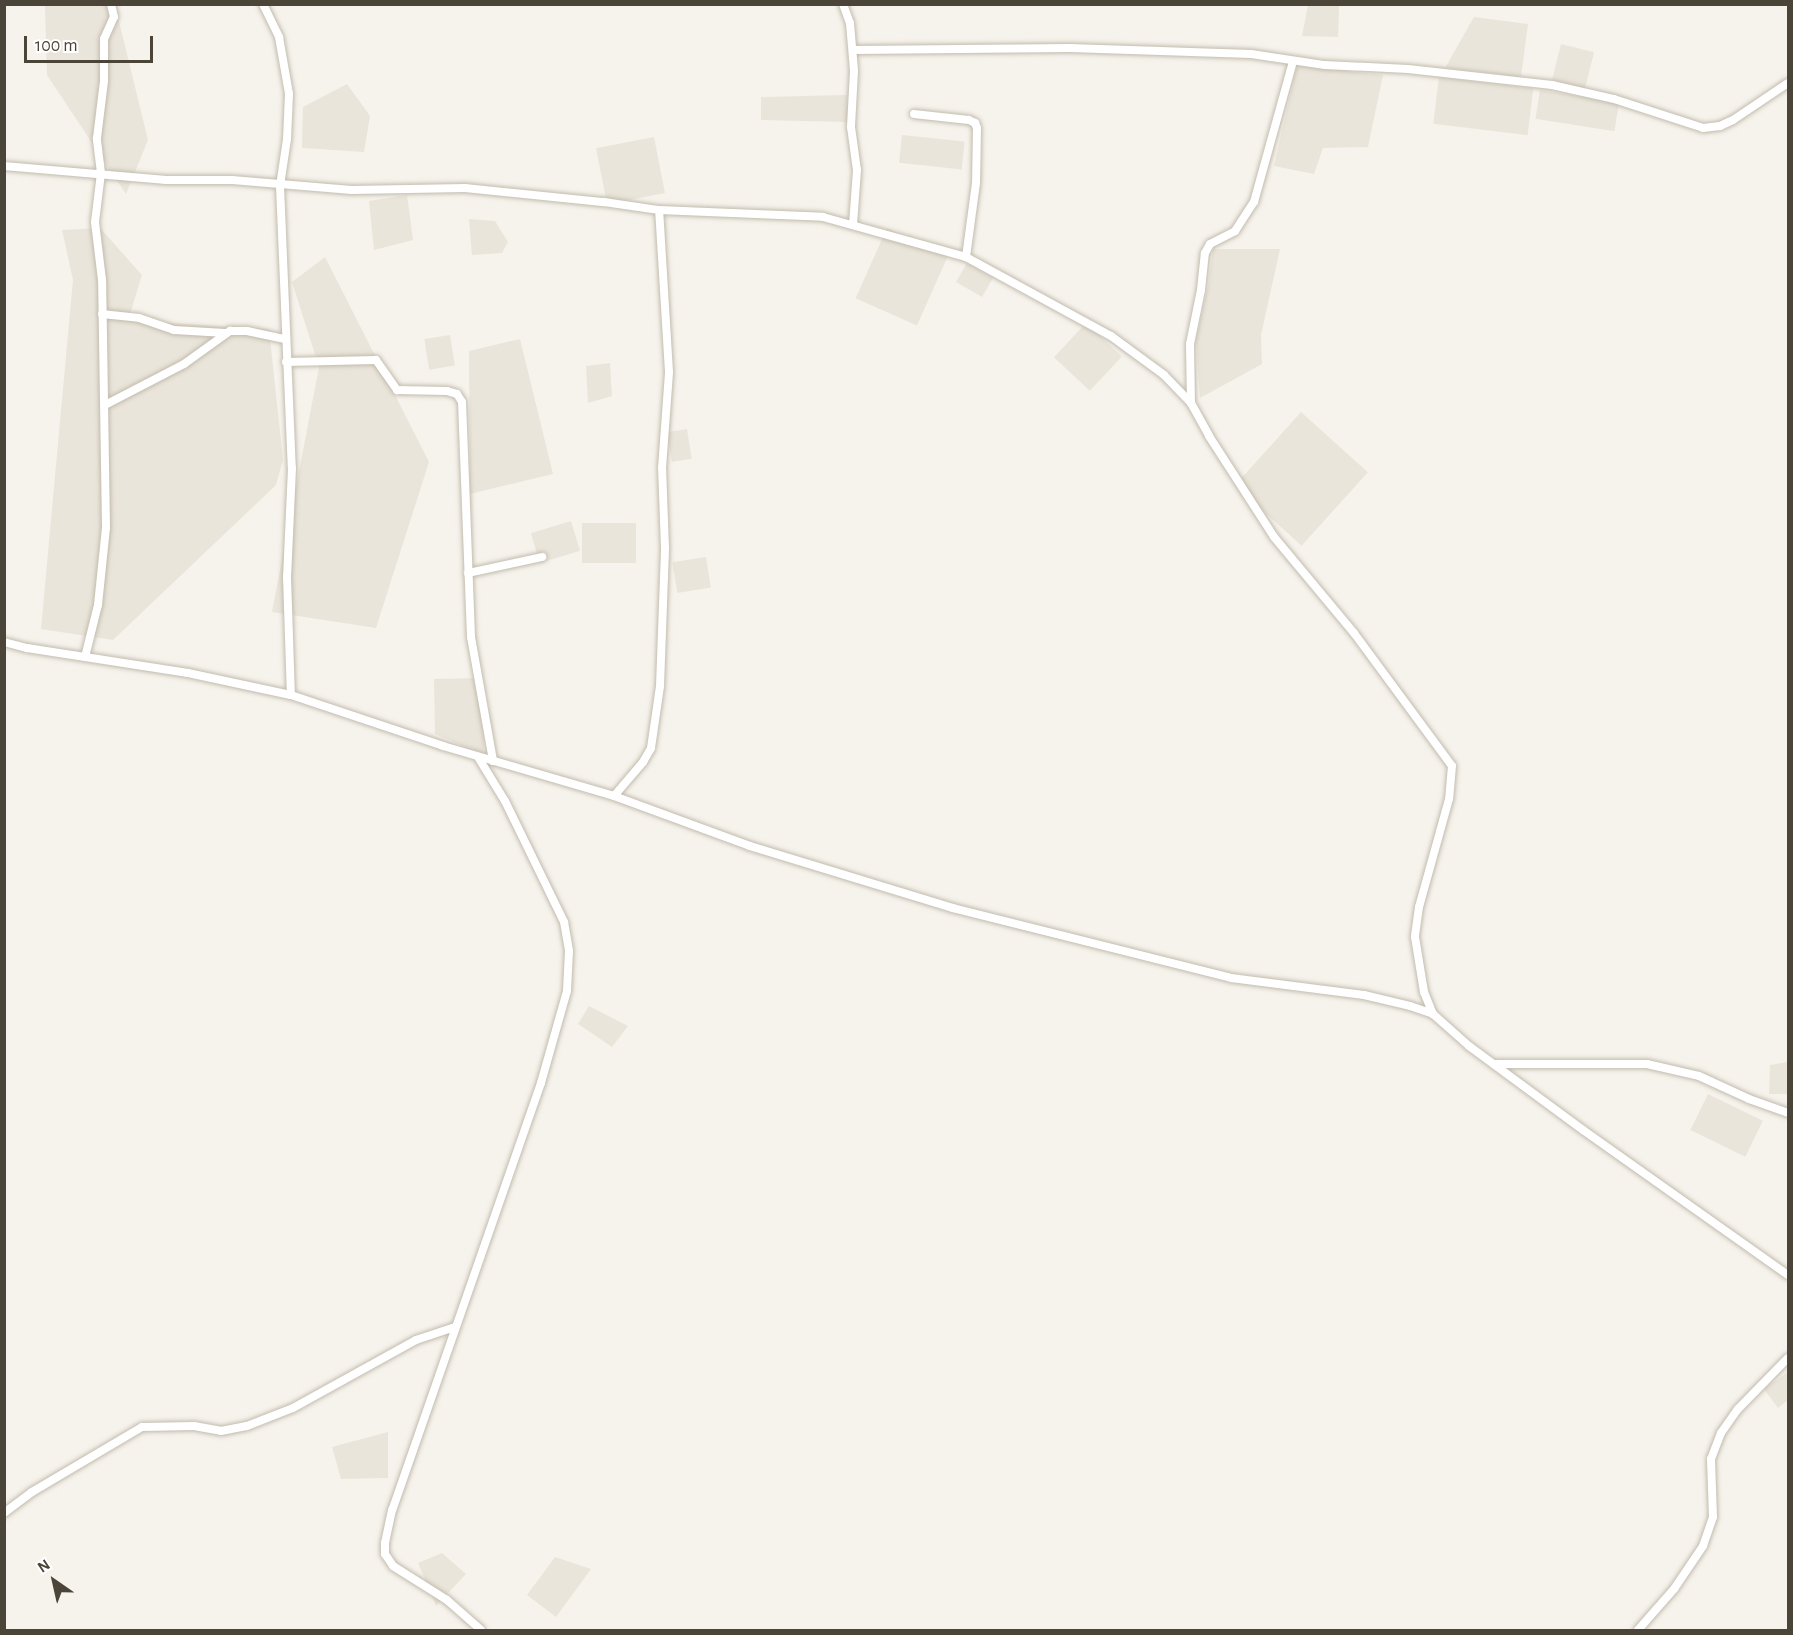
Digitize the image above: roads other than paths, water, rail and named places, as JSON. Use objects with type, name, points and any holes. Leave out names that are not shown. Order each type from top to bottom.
[{"type":"street","points":[[85,657],[98,605],[104,558],[105,405],[102,280],[95,222],[101,173],[97,138],[104,81],[104,39],[114,17],[111,4]]},
{"type":"street","points":[[263,4],[279,37],[289,94],[287,139],[280,186],[292,468],[287,577],[291,695]]},
{"type":"street","points":[[843,4],[850,23],[855,71],[851,127],[857,170],[853,224]]},
{"type":"street","points":[[853,50],[1168,50],[1251,54],[1293,61],[1408,69],[1552,85],[1614,99],[1703,128],[1720,126],[1733,120],[1788,82]]},
{"type":"street","points":[[1191,403],[1190,344],[1201,290],[1205,253],[1210,244],[1235,231],[1254,202],[1293,61]]},
{"type":"street","points":[[914,114],[969,120],[978,128],[976,183],[966,257]]},
{"type":"street","points":[[4,166],[166,180],[251,181],[280,186],[352,190],[465,188],[659,210],[823,217],[966,257],[1111,336],[1164,375],[1191,403],[1209,436],[1274,537],[1354,633],[1452,766],[1449,799],[1419,907],[1414,937],[1424,992],[1433,1014]]},
{"type":"street","points":[[614,796],[643,762],[651,748],[660,686],[665,548],[662,468],[669,372],[659,210]]},
{"type":"street","points":[[102,314],[139,318],[174,330],[225,333],[242,330],[286,339]]},
{"type":"street","points":[[105,405],[184,364],[225,333]]},
{"type":"street","points":[[286,362],[376,360],[397,390],[457,394],[462,402],[465,422],[471,637],[493,761]]},
{"type":"street","points":[[468,573],[542,557]]},
{"type":"street","points":[[4,642],[27,648],[188,673],[291,695],[478,757],[614,796],[750,846],[953,908],[1231,978],[1364,995],[1433,1014],[1494,1064],[1788,1275]]},
{"type":"street","points":[[478,757],[505,801],[564,922],[569,951],[567,992],[544,1074],[392,1509],[385,1554],[393,1566],[447,1600],[481,1630]]},
{"type":"street","points":[[1494,1064],[1647,1064],[1699,1076],[1749,1099],[1788,1113]]},
{"type":"street","points":[[4,1513],[32,1492],[142,1427],[194,1426],[221,1431],[247,1426],[293,1408],[416,1340],[455,1327]]},
{"type":"street","points":[[1638,1630],[1674,1589],[1703,1546],[1713,1517],[1711,1459],[1721,1433],[1738,1409],[1788,1358]]}]
